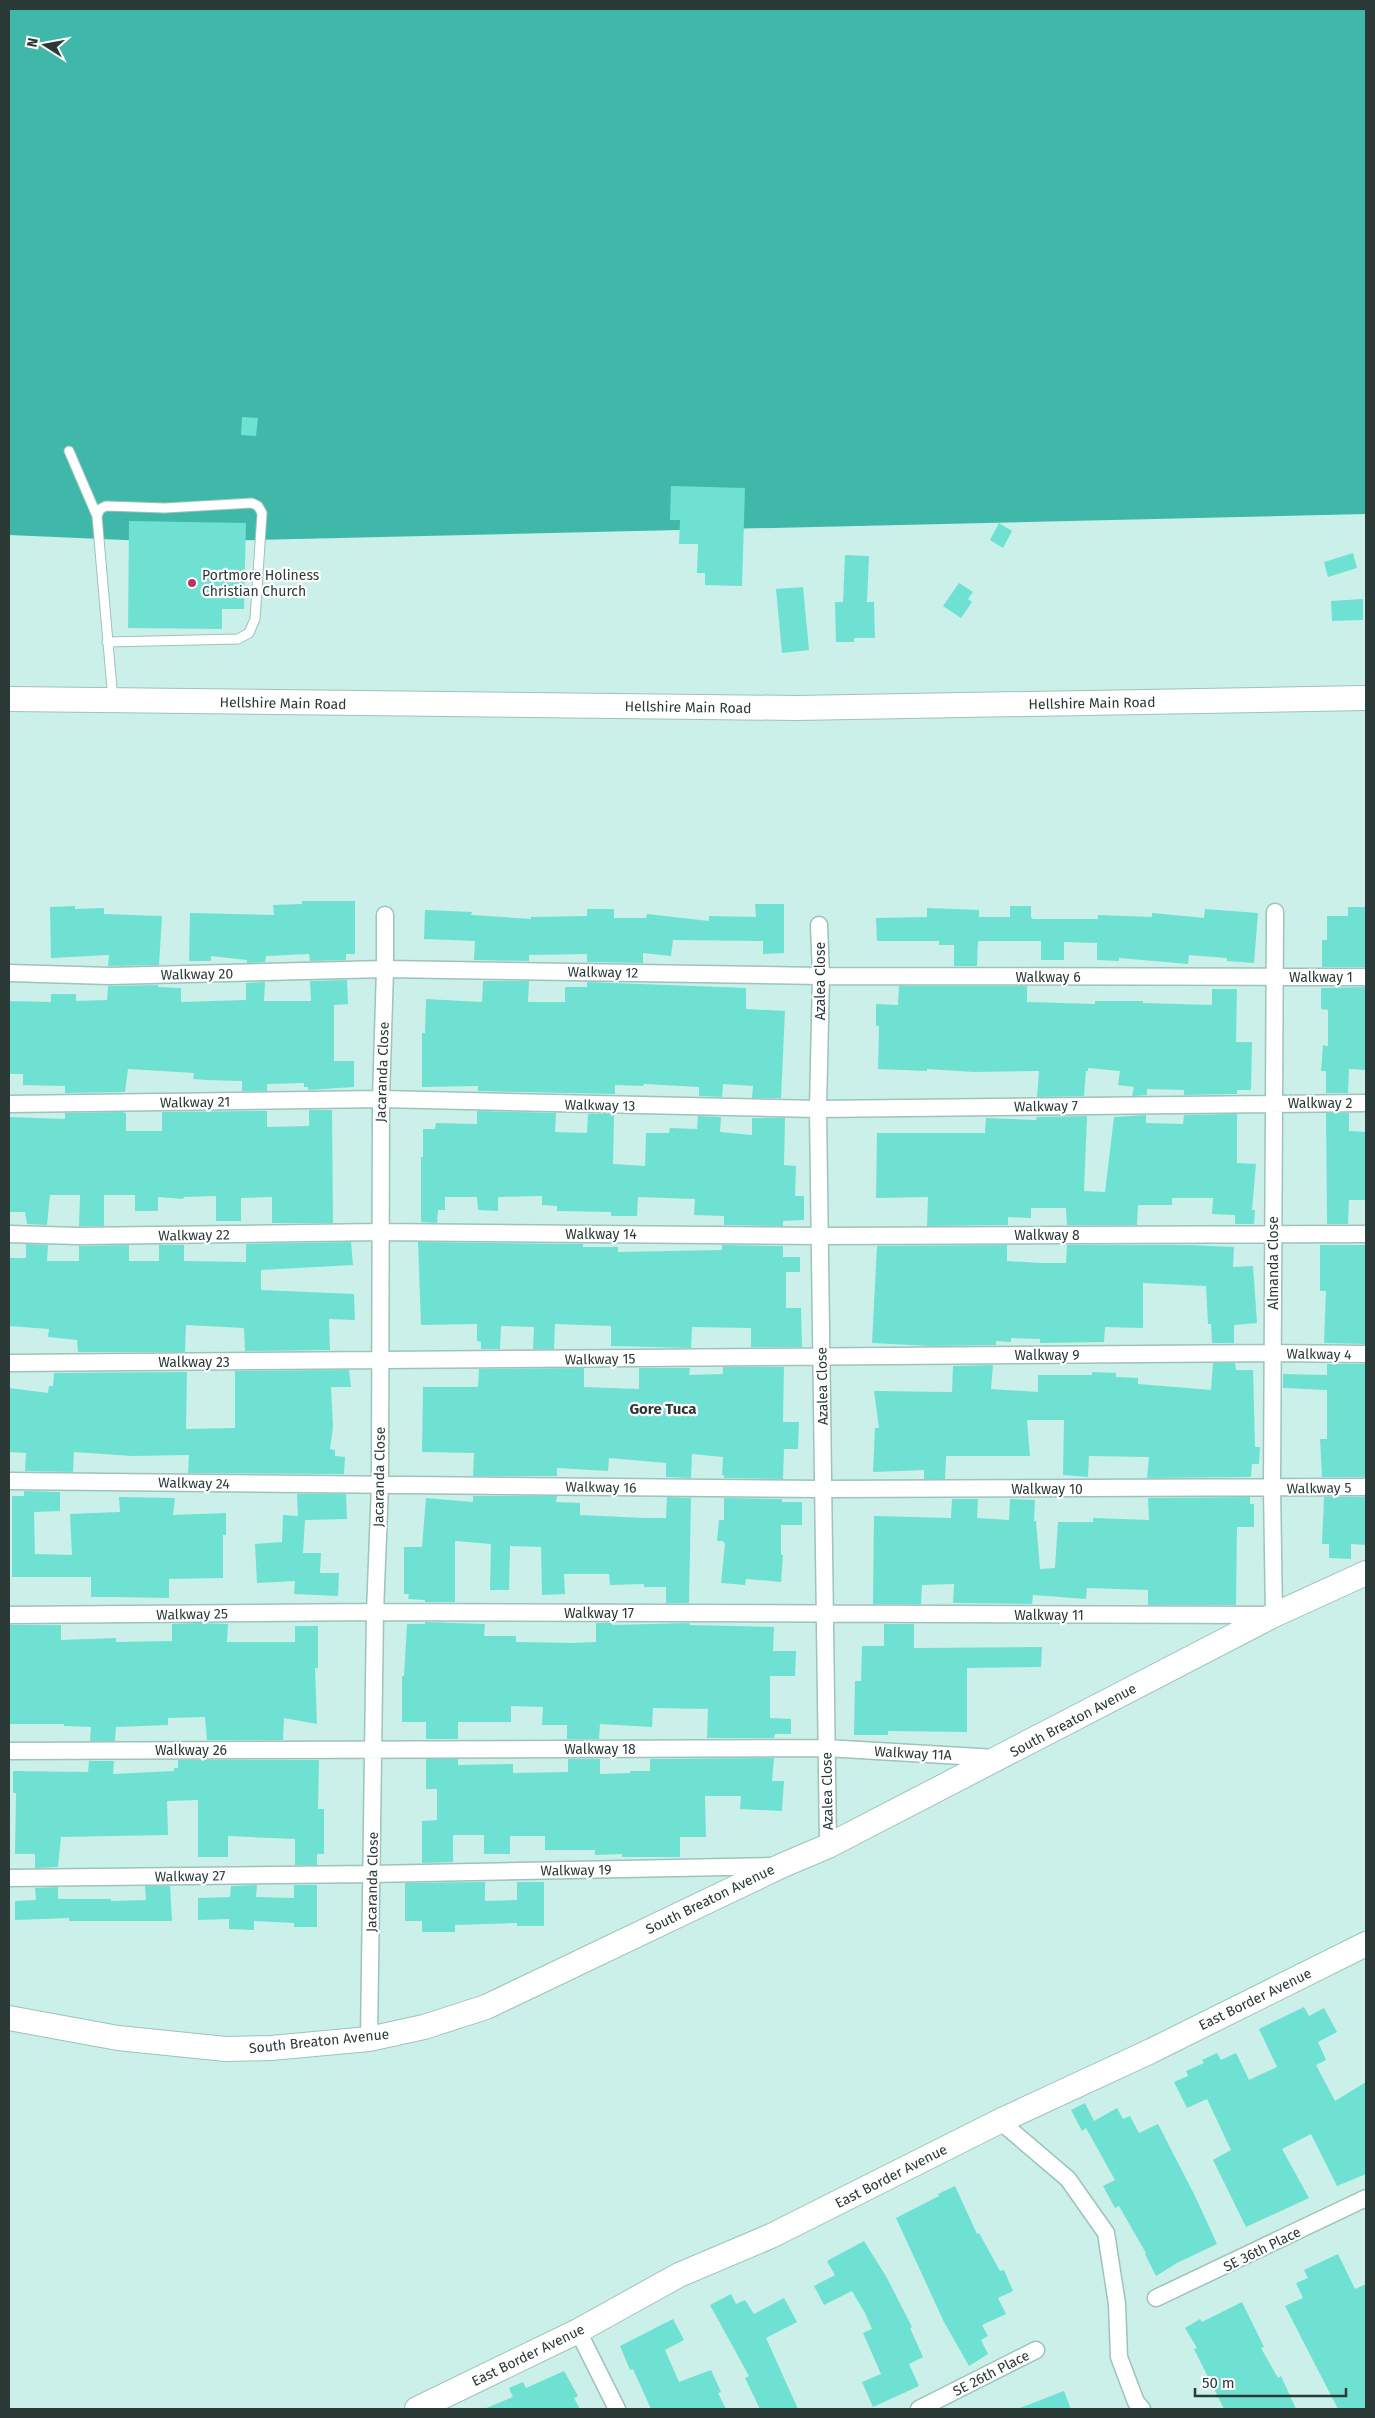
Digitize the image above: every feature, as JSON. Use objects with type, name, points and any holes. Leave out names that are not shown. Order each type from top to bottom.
[{"type":"street","name":"Hellshire Main Road","points":[[9,699],[113,702],[796,708],[1366,698]]},
{"type":"street","name":"Almanda Close","points":[[1274,1615],[1272,1353],[1275,912]]},
{"type":"street","name":"Jacaranda Close","points":[[369,2039],[375,1612],[380,1485],[381,1099],[385,915]]},
{"type":"street","name":"Azalea Close","points":[[819,925],[821,976],[818,1110],[828,1846]]},
{"type":"street","name":"Walkway 20","points":[[9,973],[110,976],[385,969]]},
{"type":"street","name":"Walkway 12","points":[[385,969],[821,976]]},
{"type":"street","name":"Walkway 6","points":[[821,976],[1275,978]]},
{"type":"street","name":"Walkway 1","points":[[1275,978],[1366,977]]},
{"type":"street","name":"Walkway 21","points":[[9,1104],[381,1099]]},
{"type":"street","name":"Walkway 13","points":[[381,1099],[818,1110]]},
{"type":"street","name":"Walkway 7","points":[[818,1110],[1274,1103]]},
{"type":"street","name":"Walkway 2","points":[[1274,1103],[1366,1103]]},
{"type":"street","name":"Walkway 22","points":[[9,1234],[79,1236],[380,1232]]},
{"type":"street","name":"Walkway 14","points":[[380,1232],[821,1236]]},
{"type":"street","name":"Walkway 8","points":[[821,1236],[1366,1234]]},
{"type":"street","name":"Walkway 4","points":[[1272,1353],[1366,1354]]},
{"type":"street","name":"Walkway 9","points":[[821,1356],[1272,1353]]},
{"type":"street","name":"Walkway 15","points":[[379,1361],[821,1356]]},
{"type":"street","name":"Walkway 23","points":[[9,1363],[379,1361]]},
{"type":"street","name":"Walkway 24","points":[[9,1481],[380,1485]]},
{"type":"street","name":"Walkway 16","points":[[380,1485],[823,1489]]},
{"type":"street","name":"Walkway 5","points":[[1272,1488],[1366,1487]]},
{"type":"street","name":"Walkway 10","points":[[823,1489],[1272,1488]]},
{"type":"street","name":"South Breaton Avenue","points":[[9,2018],[118,2038],[226,2049],[271,2048],[369,2039],[424,2027],[486,2007],[781,1866],[828,1846],[1274,1615],[1366,1573]]},
{"type":"street","name":"Walkway 17","points":[[375,1612],[824,1614]]},
{"type":"street","name":"Walkway 25","points":[[9,1616],[375,1612]]},
{"type":"street","name":"Walkway 11","points":[[824,1614],[1274,1615]]},
{"type":"street","name":"Walkway 18","points":[[373,1749],[826,1748]]},
{"type":"street","name":"Walkway 11A","points":[[826,1748],[1001,1758]]},
{"type":"street","name":"Walkway 26","points":[[9,1751],[373,1749]]},
{"type":"street","name":"Walkway 19","points":[[372,1874],[781,1866]]},
{"type":"street","name":"Walkway 27","points":[[9,1878],[372,1874]]},
{"type":"street","name":"East Border Avenue","points":[[417,2409],[578,2331],[680,2275],[771,2236],[1000,2121],[1151,2051],[1366,1944]]},
{"type":"street","points":[[1000,2121],[1068,2179],[1106,2233],[1117,2304],[1119,2357],[1136,2402],[1142,2409]]},
{"type":"street","name":"SE 36th Place","points":[[1156,2298],[1366,2198]]},
{"type":"street","points":[[578,2331],[617,2409]]},
{"type":"street","name":"SE 26th Place","points":[[919,2409],[1036,2350]]},
{"type":"lane","points":[[69,451],[97,516],[113,702]]},
{"type":"lane","points":[[97,516],[100,509],[106,506],[165,508],[252,503],[258,506],[262,513],[256,619],[249,633],[238,639],[107,642]]},
{"type":"green space","points":[[9,9],[1366,9],[1366,514],[170,542],[9,535]]},
{"type":"building","points":[[242,417],[258,418],[256,436],[241,435]]},
{"type":"building","points":[[671,486],[745,488],[742,586],[705,585],[705,573],[697,573],[698,544],[679,544],[680,520],[670,520]]},
{"type":"building","points":[[129,521],[246,523],[244,609],[222,609],[222,629],[128,628]]},
{"type":"building","points":[[999,523],[1012,531],[1003,548],[990,540]]},
{"type":"building","points":[[1353,553],[1357,568],[1328,577],[1324,562]]},
{"type":"building","points":[[845,555],[869,556],[867,602],[874,602],[875,638],[854,638],[854,642],[836,642],[835,602],[843,602]]},
{"type":"building","points":[[959,583],[973,592],[968,599],[972,602],[961,618],[943,606]]},
{"type":"building","points":[[803,587],[809,650],[782,653],[776,589]]},
{"type":"building","points":[[1363,599],[1363,620],[1332,621],[1331,601]]},
{"type":"building","points":[[302,901],[355,901],[355,954],[346,954],[346,960],[310,961],[309,954],[266,956],[265,962],[247,963],[247,960],[211,956],[211,961],[189,961],[190,913],[274,915],[273,905],[302,904]]},
{"type":"building","points":[[755,904],[784,904],[784,953],[763,954],[763,941],[673,940],[671,956],[643,953],[643,963],[587,962],[587,954],[529,955],[529,961],[474,960],[475,941],[424,939],[425,910],[472,912],[471,915],[531,919],[531,917],[587,916],[587,909],[614,909],[614,918],[646,918],[647,914],[709,921],[709,916],[756,917]]},
{"type":"building","points":[[75,906],[75,909],[104,908],[104,914],[162,916],[159,965],[108,966],[109,955],[51,958],[50,907]]},
{"type":"building","points":[[1010,906],[1031,906],[1031,917],[1033,919],[1098,919],[1098,915],[1152,917],[1152,913],[1204,918],[1205,909],[1258,913],[1254,963],[1227,961],[1227,958],[1189,955],[1188,964],[1119,958],[1119,961],[1097,960],[1097,943],[1064,942],[1064,960],[1041,960],[1041,941],[978,941],[977,966],[954,966],[954,945],[939,945],[939,941],[877,941],[876,918],[927,917],[927,908],[979,910],[979,917],[1010,917]]},
{"type":"building","points":[[1348,907],[1366,907],[1366,967],[1322,967],[1322,940],[1327,940],[1327,916],[1348,916]]},
{"type":"building","points":[[347,980],[348,1004],[334,1005],[334,1061],[354,1061],[354,1087],[308,1090],[308,1087],[304,1087],[304,1083],[267,1084],[267,1091],[242,1091],[242,1081],[193,1079],[194,1073],[128,1069],[125,1092],[65,1093],[65,1086],[23,1085],[23,1074],[9,1074],[9,1001],[51,1002],[51,994],[76,994],[76,1001],[107,1000],[108,986],[158,985],[158,987],[181,988],[181,1002],[246,1000],[246,983],[265,982],[264,1001],[311,1001],[310,981]]},
{"type":"building","points":[[483,981],[529,981],[528,1002],[565,1002],[565,987],[587,987],[587,982],[746,988],[746,1009],[785,1011],[781,1098],[752,1098],[753,1086],[723,1084],[722,1097],[699,1096],[699,1087],[644,1084],[643,1086],[615,1085],[615,1094],[478,1091],[478,1086],[422,1087],[422,1033],[425,1033],[426,999],[482,1002]]},
{"type":"building","points":[[899,986],[1027,986],[1027,1002],[1095,1004],[1095,1001],[1143,1001],[1143,1003],[1212,1005],[1212,989],[1237,989],[1236,1042],[1252,1042],[1251,1090],[1237,1090],[1237,1094],[1184,1095],[1184,1090],[1147,1089],[1147,1095],[1132,1096],[1134,1087],[1118,1085],[1120,1071],[1088,1068],[1088,1071],[1086,1071],[1084,1096],[1037,1097],[1039,1071],[974,1072],[927,1069],[927,1071],[878,1069],[879,1026],[876,1026],[876,1004],[898,1005]]},
{"type":"building","points":[[1366,987],[1366,1070],[1349,1069],[1348,1093],[1326,1093],[1326,1071],[1321,1071],[1323,1045],[1328,1046],[1328,1010],[1321,1009],[1321,988]]},
{"type":"building","points":[[309,1110],[332,1110],[333,1223],[272,1223],[272,1197],[241,1198],[241,1221],[216,1221],[216,1196],[184,1197],[183,1199],[158,1197],[158,1211],[135,1211],[135,1195],[104,1195],[104,1226],[79,1226],[80,1195],[50,1195],[47,1225],[27,1224],[25,1212],[9,1212],[9,1117],[65,1119],[65,1113],[122,1112],[126,1113],[126,1131],[162,1131],[162,1112],[267,1111],[267,1127],[309,1126]]},
{"type":"building","points":[[477,1111],[556,1113],[555,1132],[587,1133],[588,1114],[614,1114],[613,1164],[645,1166],[646,1133],[669,1133],[670,1128],[697,1129],[698,1116],[721,1117],[720,1132],[752,1135],[752,1118],[785,1118],[784,1165],[796,1166],[795,1196],[804,1196],[804,1220],[783,1221],[783,1226],[724,1225],[724,1216],[694,1215],[695,1199],[638,1197],[637,1216],[611,1216],[611,1212],[557,1211],[557,1206],[542,1205],[542,1196],[498,1197],[498,1211],[478,1210],[477,1197],[445,1197],[445,1210],[438,1210],[437,1223],[421,1222],[423,1129],[435,1129],[436,1123],[477,1124]]},
{"type":"building","points":[[1326,1113],[1349,1113],[1349,1131],[1366,1132],[1366,1200],[1349,1200],[1348,1224],[1327,1224]]},
{"type":"building","points":[[1237,1114],[1237,1163],[1256,1164],[1252,1210],[1255,1210],[1254,1224],[1235,1224],[1235,1215],[1212,1214],[1213,1198],[1172,1198],[1172,1205],[1138,1205],[1137,1225],[1067,1225],[1066,1208],[1031,1208],[1031,1218],[1008,1217],[1008,1225],[927,1226],[928,1197],[876,1198],[877,1133],[985,1133],[986,1118],[1036,1120],[1037,1117],[1087,1116],[1084,1191],[1105,1192],[1114,1117],[1146,1115],[1146,1123],[1183,1124],[1184,1115]]},
{"type":"building","points":[[351,1242],[353,1265],[261,1270],[261,1290],[354,1294],[355,1320],[329,1319],[330,1350],[245,1351],[244,1328],[186,1325],[185,1352],[78,1352],[77,1340],[48,1337],[49,1329],[9,1326],[9,1258],[26,1258],[26,1244],[48,1245],[47,1261],[79,1261],[79,1246],[129,1245],[129,1261],[159,1261],[159,1245],[184,1245],[184,1261],[246,1262],[246,1244]]},
{"type":"building","points":[[418,1242],[583,1244],[583,1247],[618,1247],[618,1252],[722,1250],[722,1245],[783,1246],[783,1257],[800,1257],[800,1272],[786,1272],[786,1308],[801,1308],[802,1347],[751,1347],[751,1328],[692,1327],[691,1348],[611,1346],[611,1326],[555,1324],[554,1349],[533,1349],[534,1327],[501,1326],[500,1349],[481,1349],[481,1342],[477,1341],[477,1324],[421,1325]]},
{"type":"building","points":[[1007,1245],[1007,1261],[1042,1263],[1066,1263],[1067,1245],[1234,1247],[1233,1267],[1253,1266],[1257,1323],[1234,1325],[1234,1343],[1212,1343],[1211,1324],[1208,1324],[1206,1286],[1143,1283],[1143,1328],[1105,1327],[1104,1342],[1040,1343],[1040,1339],[1011,1338],[1011,1342],[996,1341],[996,1345],[930,1346],[872,1343],[877,1246]]},
{"type":"building","points":[[1320,1245],[1366,1245],[1366,1344],[1324,1343],[1326,1291],[1320,1291]]},
{"type":"building","points":[[1213,1363],[1235,1363],[1236,1370],[1253,1370],[1255,1447],[1260,1447],[1259,1464],[1252,1464],[1251,1477],[1147,1478],[1149,1457],[1089,1456],[1088,1477],[1063,1475],[1064,1420],[1027,1420],[1030,1456],[946,1456],[945,1479],[924,1479],[924,1470],[873,1472],[875,1428],[879,1428],[874,1391],[952,1392],[953,1366],[993,1365],[991,1389],[1038,1392],[1038,1375],[1092,1375],[1092,1372],[1116,1373],[1116,1377],[1138,1378],[1138,1384],[1211,1390]]},
{"type":"building","points":[[1327,1364],[1366,1364],[1366,1477],[1322,1477],[1320,1439],[1327,1439],[1327,1390],[1283,1388],[1283,1374],[1327,1375]]},
{"type":"building","points":[[723,1367],[784,1367],[783,1422],[799,1422],[798,1449],[784,1449],[783,1479],[724,1478],[724,1475],[722,1475],[723,1457],[692,1454],[691,1478],[666,1477],[666,1463],[609,1458],[608,1471],[557,1468],[557,1476],[473,1476],[474,1453],[422,1452],[423,1387],[478,1387],[479,1369],[584,1368],[584,1387],[639,1389],[639,1368],[690,1368],[689,1375],[723,1374]]},
{"type":"building","points":[[349,1370],[351,1387],[331,1387],[333,1427],[330,1449],[335,1450],[335,1456],[345,1457],[344,1474],[188,1473],[189,1455],[132,1456],[74,1452],[73,1472],[25,1471],[26,1453],[9,1452],[9,1388],[48,1393],[49,1386],[53,1386],[54,1373],[187,1372],[186,1429],[235,1428],[235,1371]]},
{"type":"building","points":[[24,1491],[60,1492],[60,1511],[34,1512],[35,1554],[72,1555],[70,1514],[120,1512],[119,1497],[175,1498],[173,1515],[226,1513],[226,1535],[223,1535],[223,1578],[169,1579],[169,1598],[91,1597],[91,1577],[12,1577],[12,1496],[24,1496]]},
{"type":"building","points":[[297,1494],[346,1494],[347,1519],[305,1520],[303,1553],[321,1553],[320,1573],[339,1573],[338,1596],[294,1594],[295,1581],[257,1583],[255,1544],[282,1542],[283,1515],[298,1516]]},
{"type":"building","points":[[473,1496],[557,1496],[556,1502],[580,1503],[580,1515],[644,1518],[666,1518],[667,1497],[691,1498],[689,1603],[666,1603],[666,1587],[644,1587],[644,1584],[610,1585],[609,1574],[564,1574],[565,1594],[542,1595],[541,1547],[510,1546],[509,1590],[490,1590],[491,1544],[455,1541],[455,1602],[425,1602],[425,1600],[408,1599],[409,1594],[404,1594],[404,1547],[422,1547],[426,1498],[473,1502]]},
{"type":"building","points":[[1250,1497],[1250,1504],[1254,1504],[1254,1527],[1237,1527],[1236,1605],[1148,1605],[1148,1590],[1087,1588],[1086,1599],[1033,1595],[1032,1604],[953,1603],[954,1584],[922,1585],[921,1604],[873,1604],[874,1516],[951,1518],[952,1499],[978,1499],[977,1518],[1009,1520],[1010,1499],[1035,1500],[1034,1521],[1036,1521],[1040,1569],[1055,1568],[1058,1522],[1093,1522],[1093,1518],[1149,1520],[1148,1498]]},
{"type":"building","points":[[1324,1497],[1366,1497],[1366,1545],[1351,1544],[1351,1559],[1329,1558],[1329,1544],[1322,1544]]},
{"type":"building","points":[[724,1498],[782,1499],[782,1502],[802,1502],[802,1525],[781,1525],[781,1555],[783,1555],[781,1582],[746,1579],[745,1585],[721,1583],[725,1544],[723,1541],[717,1541],[719,1520],[724,1520]]},
{"type":"building","points":[[425,1622],[485,1624],[484,1636],[516,1636],[516,1642],[574,1643],[596,1642],[596,1623],[612,1623],[612,1625],[689,1623],[690,1625],[774,1627],[773,1651],[796,1651],[795,1676],[770,1676],[770,1718],[791,1719],[791,1734],[775,1734],[774,1738],[707,1738],[708,1709],[653,1708],[652,1727],[600,1724],[599,1739],[567,1739],[567,1725],[542,1725],[543,1707],[511,1706],[511,1722],[458,1722],[458,1739],[426,1739],[426,1722],[402,1722],[402,1676],[404,1676],[407,1624],[425,1624]]},
{"type":"building","points":[[172,1624],[228,1624],[227,1642],[295,1642],[295,1626],[318,1626],[318,1668],[315,1668],[317,1724],[284,1718],[283,1740],[207,1740],[205,1717],[168,1718],[168,1725],[116,1727],[115,1741],[90,1741],[91,1727],[64,1726],[64,1724],[10,1724],[10,1625],[61,1625],[61,1640],[116,1638],[116,1642],[172,1641]]},
{"type":"building","points":[[884,1624],[914,1624],[914,1648],[1042,1647],[1041,1667],[967,1668],[967,1732],[888,1731],[888,1735],[854,1735],[855,1681],[861,1681],[862,1646],[884,1646]]},
{"type":"building","points":[[774,1758],[772,1781],[784,1781],[782,1811],[740,1809],[741,1796],[705,1796],[706,1837],[680,1837],[680,1857],[622,1857],[622,1854],[595,1855],[595,1850],[545,1850],[545,1836],[510,1836],[510,1854],[484,1854],[484,1835],[453,1835],[453,1862],[422,1863],[422,1821],[437,1820],[437,1789],[426,1789],[426,1759],[458,1759],[458,1765],[513,1764],[513,1773],[568,1772],[568,1759],[600,1759],[600,1774],[650,1771],[650,1759]]},
{"type":"building","points":[[178,1760],[319,1760],[318,1809],[324,1809],[324,1854],[317,1854],[317,1865],[295,1865],[295,1839],[228,1836],[228,1857],[198,1857],[198,1800],[167,1801],[168,1835],[61,1837],[58,1867],[35,1868],[35,1854],[15,1854],[16,1793],[13,1793],[13,1771],[88,1772],[89,1761],[114,1761],[113,1774],[174,1771],[174,1768],[178,1768]]},
{"type":"building","points":[[485,1882],[485,1901],[517,1900],[517,1882],[544,1882],[544,1926],[517,1926],[517,1923],[455,1925],[455,1932],[422,1932],[422,1921],[405,1921],[405,1883]]},
{"type":"building","points":[[257,1885],[256,1897],[294,1898],[294,1885],[317,1885],[317,1927],[294,1927],[294,1923],[254,1921],[254,1930],[229,1929],[229,1919],[198,1920],[198,1898],[230,1897],[231,1886]]},
{"type":"building","points":[[145,1886],[170,1886],[172,1921],[69,1921],[69,1918],[15,1920],[15,1901],[36,1900],[35,1888],[58,1887],[58,1899],[111,1899],[111,1901],[146,1900]]},
{"type":"building","points":[[1304,2007],[1309,2016],[1324,2008],[1337,2032],[1318,2042],[1326,2060],[1316,2065],[1335,2101],[1366,2082],[1366,2174],[1337,2186],[1311,2134],[1282,2149],[1309,2198],[1246,2227],[1213,2160],[1231,2150],[1207,2099],[1187,2108],[1174,2082],[1188,2076],[1186,2071],[1204,2063],[1202,2060],[1217,2053],[1221,2060],[1236,2053],[1249,2080],[1277,2067],[1259,2029]]},
{"type":"building","points":[[1085,2103],[1094,2121],[1117,2108],[1123,2119],[1130,2116],[1139,2133],[1158,2124],[1217,2244],[1177,2263],[1156,2276],[1146,2253],[1119,2206],[1115,2208],[1103,2186],[1115,2180],[1086,2128],[1082,2131],[1071,2110]]},
{"type":"building","points":[[955,2186],[977,2234],[979,2233],[1000,2271],[1004,2270],[1013,2291],[998,2298],[1006,2314],[982,2325],[988,2336],[981,2340],[988,2354],[969,2366],[944,2322],[896,2218]]},
{"type":"building","points":[[864,2241],[887,2278],[912,2327],[910,2328],[923,2357],[909,2364],[919,2386],[873,2407],[862,2382],[881,2374],[863,2333],[872,2329],[865,2313],[852,2291],[824,2305],[814,2286],[835,2275],[827,2261]]},
{"type":"building","points":[[1338,2254],[1355,2289],[1366,2284],[1366,2409],[1338,2409],[1285,2306],[1303,2298],[1296,2283],[1308,2278],[1304,2270]]},
{"type":"building","points":[[731,2294],[736,2304],[745,2300],[754,2314],[784,2298],[797,2322],[766,2338],[798,2409],[760,2409],[745,2378],[749,2376],[710,2305]]},
{"type":"building","points":[[1242,2302],[1264,2347],[1261,2348],[1278,2378],[1281,2376],[1296,2409],[1224,2409],[1194,2349],[1197,2348],[1185,2328],[1200,2319],[1202,2322]]},
{"type":"building","points":[[673,2319],[684,2340],[665,2350],[679,2382],[711,2370],[721,2392],[718,2393],[726,2409],[651,2409],[633,2369],[630,2370],[620,2346]]},
{"type":"building","points":[[564,2371],[578,2396],[574,2398],[580,2409],[484,2409],[513,2397],[509,2388],[523,2382],[526,2388]]},
{"type":"building","points":[[1064,2391],[1071,2409],[1020,2408]]},
{"type":"place","name":"Portmore Holiness Christian Church","points":[[192,583]]},
{"type":"district","name":"Gore Tuca","points":[[663,1409]]}]
